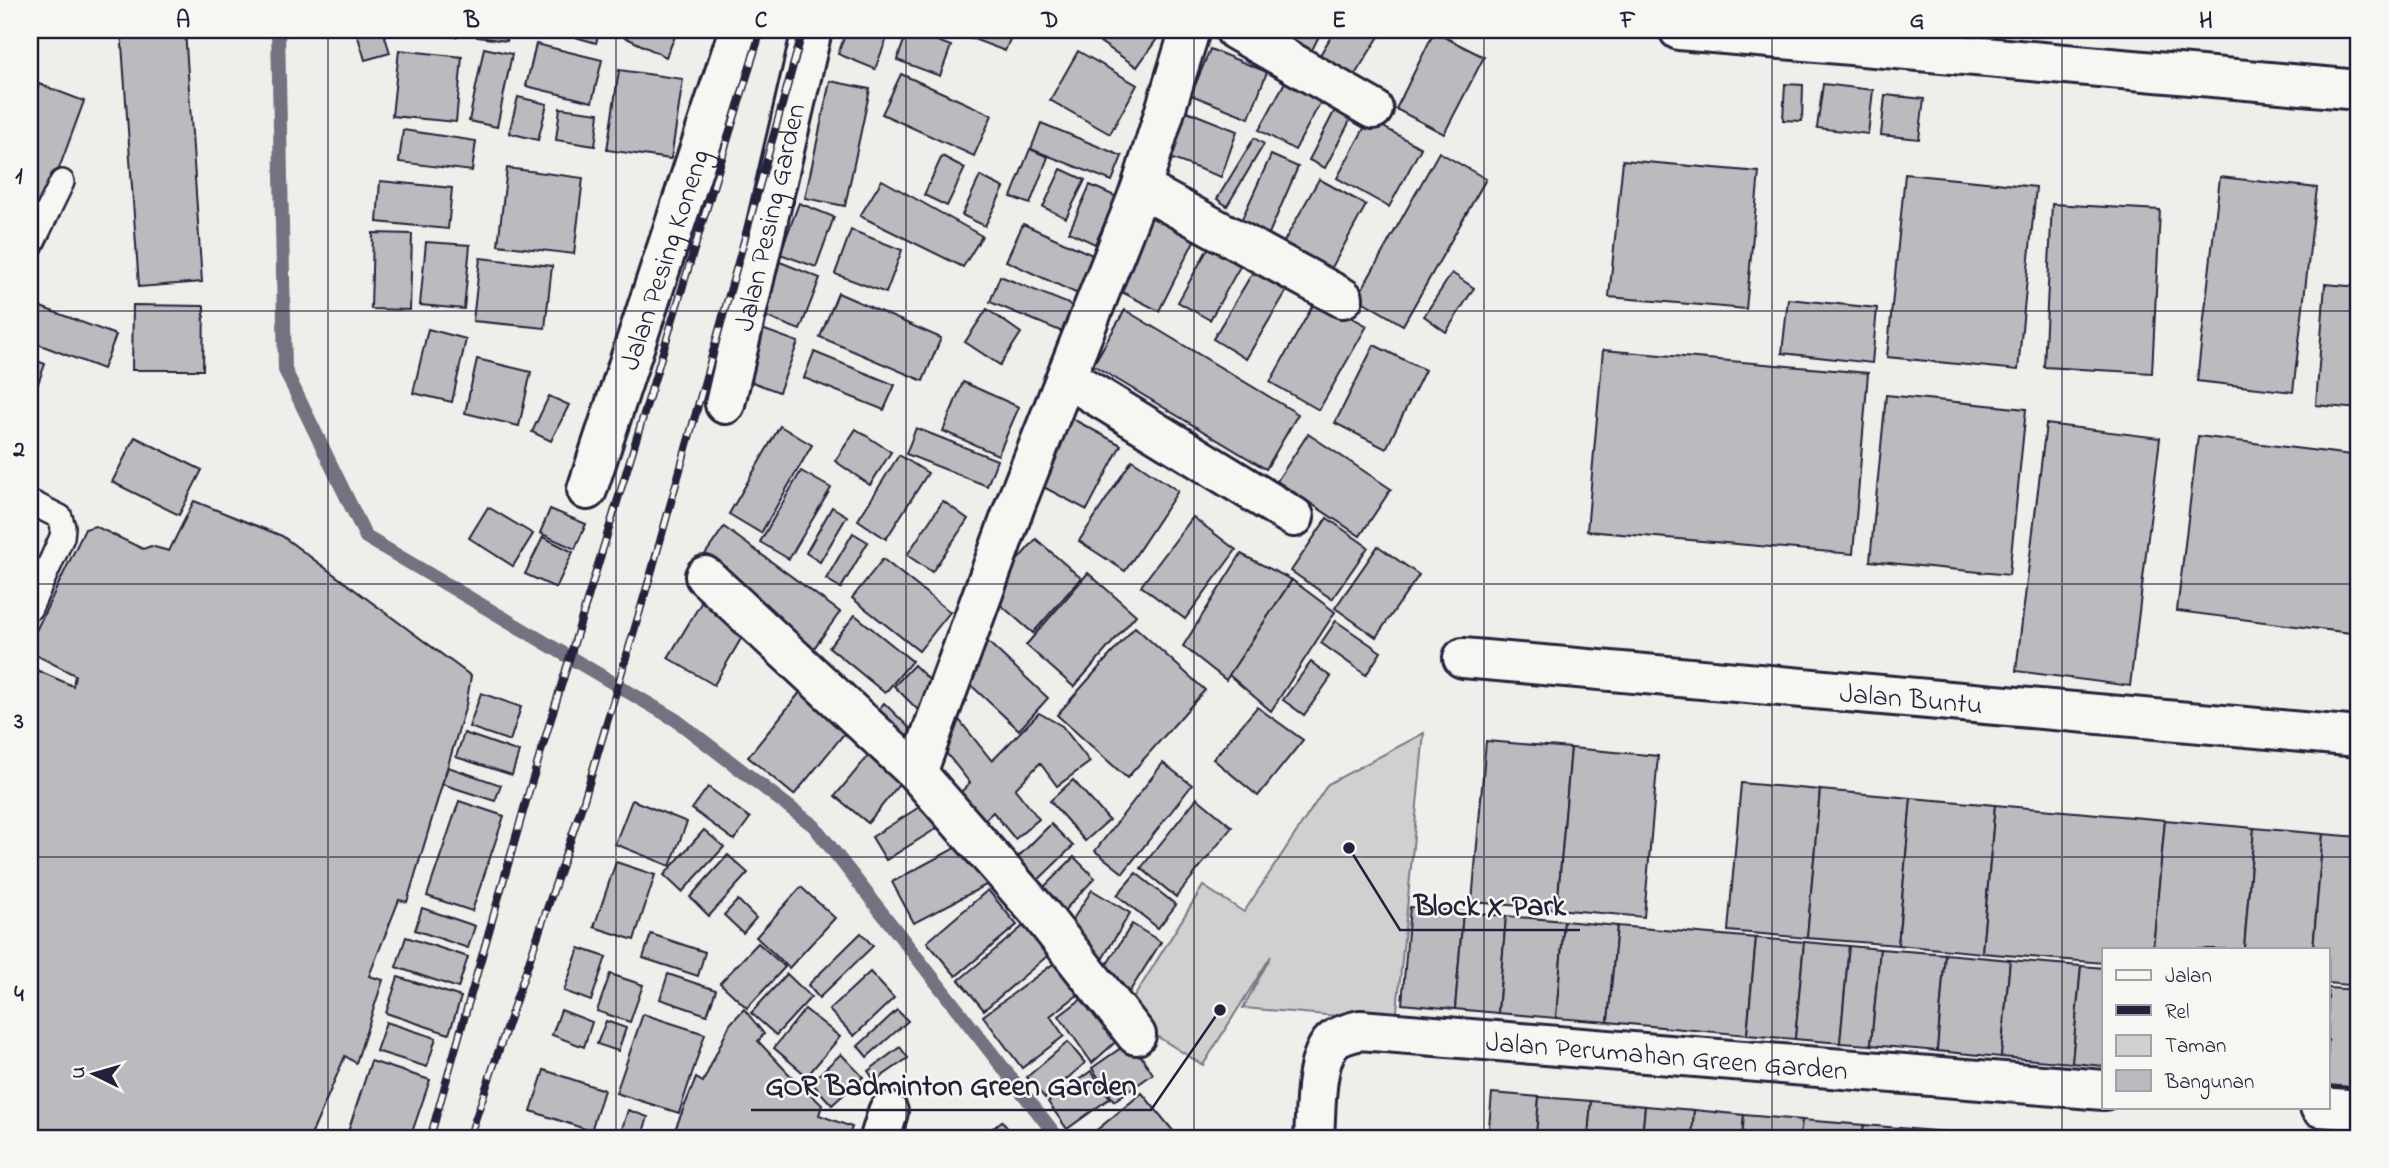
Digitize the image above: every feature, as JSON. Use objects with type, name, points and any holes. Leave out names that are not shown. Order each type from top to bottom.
[{"type":"street","name":"Jalan Pesing Koneng","points":[[587,490],[739,30]]},
{"type":"street","name":"Jalan Pesing Garden","points":[[725,404],[812,30]]},
{"type":"street","points":[[917,773],[1016,503],[1141,188],[1190,30]]},
{"type":"street","points":[[1235,30],[1373,109]]},
{"type":"street","points":[[1679,30],[2359,90]]},
{"type":"street","points":[[1141,188],[1343,298]]},
{"type":"street","points":[[1066,377],[1294,517]]},
{"type":"street","points":[[705,576],[917,773],[1043,918],[1136,1035]]},
{"type":"street","name":"Jalan Buntu","points":[[1463,659],[2359,737]]},
{"type":"street","name":"Jalan Perumahan Green Garden","points":[[1314,1138],[1319,1070],[1324,1056],[1330,1042],[1360,1030],[2102,1090]]},
{"type":"street","points":[[2330,1108],[2359,1110]]},
{"type":"lane","points":[[30,248],[62,182]]},
{"type":"lane","points":[[30,502],[60,517],[63,527],[62,537],[30,608]]},
{"type":"green space","points":[[1424,733],[1396,1021],[1243,1008],[1271,956],[1203,1065],[1123,1015],[1203,886],[1244,912],[1328,784]]},
{"type":"building","points":[[121,30],[185,30],[202,282],[139,287]]},
{"type":"building","points":[[356,30],[383,30],[390,53],[365,60]]},
{"type":"building","points":[[414,30],[458,30],[457,37]]},
{"type":"building","points":[[478,30],[508,30],[507,41],[477,37]]},
{"type":"building","points":[[551,30],[600,30],[596,43]]},
{"type":"building","points":[[610,30],[678,30],[666,57]]},
{"type":"building","points":[[847,30],[890,30],[875,69],[838,54]]},
{"type":"building","points":[[908,30],[951,46],[940,76],[897,60]]},
{"type":"building","points":[[971,30],[1014,30],[1005,51],[968,37]]},
{"type":"building","points":[[1085,30],[1155,30],[1161,33],[1137,67]]},
{"type":"building","points":[[1279,30],[1322,30],[1309,56],[1275,38]]},
{"type":"building","points":[[1335,30],[1383,30],[1351,81],[1317,60]]},
{"type":"building","points":[[1434,32],[1484,57],[1444,134],[1396,109]]},
{"type":"building","points":[[536,44],[602,60],[592,102],[526,86]]},
{"type":"building","points":[[484,48],[512,54],[497,127],[469,121]]},
{"type":"building","points":[[1210,49],[1267,72],[1249,118],[1191,95]]},
{"type":"building","points":[[399,50],[462,57],[456,122],[392,116]]},
{"type":"building","points":[[1078,51],[1137,85],[1110,134],[1050,100]]},
{"type":"building","points":[[619,70],[683,79],[671,159],[607,150]]},
{"type":"building","points":[[1291,71],[1327,90],[1295,150],[1259,130]]},
{"type":"building","points":[[901,74],[992,115],[974,156],[882,114]]},
{"type":"building","points":[[830,81],[870,89],[845,206],[805,198]]},
{"type":"building","points":[[39,84],[84,101],[41,217],[30,213],[30,108]]},
{"type":"building","points":[[1785,84],[1803,85],[1802,121],[1783,120]]},
{"type":"building","points":[[1823,84],[1873,90],[1868,134],[1817,128]]},
{"type":"building","points":[[1885,95],[1924,99],[1919,139],[1881,135]]},
{"type":"building","points":[[518,97],[547,104],[538,140],[509,133]]},
{"type":"building","points":[[560,108],[599,113],[595,146],[556,140]]},
{"type":"building","points":[[1336,108],[1352,117],[1325,168],[1309,160]]},
{"type":"building","points":[[1184,110],[1237,131],[1221,177],[1167,157]]},
{"type":"building","points":[[1369,119],[1421,148],[1389,207],[1337,178]]},
{"type":"building","points":[[1041,123],[1122,156],[1112,181],[1031,149]]},
{"type":"building","points":[[403,130],[476,141],[472,171],[399,162]]},
{"type":"building","points":[[1254,138],[1264,144],[1227,206],[1217,199]]},
{"type":"building","points":[[1030,149],[1048,157],[1030,204],[1011,197]]},
{"type":"building","points":[[1439,152],[1486,179],[1403,325],[1357,298]]},
{"type":"building","points":[[1271,155],[1298,167],[1268,236],[1240,223]]},
{"type":"building","points":[[942,156],[965,168],[947,206],[924,195]]},
{"type":"building","points":[[1623,160],[1759,172],[1746,309],[1609,297]]},
{"type":"building","points":[[507,168],[583,178],[574,254],[498,245]]},
{"type":"building","points":[[1061,169],[1085,180],[1066,218],[1043,207]]},
{"type":"building","points":[[1905,174],[2036,187],[2018,370],[1887,357]]},
{"type":"building","points":[[980,176],[1004,188],[985,226],[962,215]]},
{"type":"building","points":[[2220,177],[2317,188],[2293,392],[2197,381]]},
{"type":"building","points":[[1319,179],[1366,205],[1330,271],[1282,245]]},
{"type":"building","points":[[882,180],[982,236],[963,267],[860,216]]},
{"type":"building","points":[[380,181],[452,188],[448,229],[377,222]]},
{"type":"building","points":[[1090,185],[1117,197],[1095,244],[1069,232]]},
{"type":"building","points":[[799,203],[834,217],[816,267],[780,254]]},
{"type":"building","points":[[2052,204],[2160,210],[2152,373],[2044,367]]},
{"type":"building","points":[[1150,211],[1197,235],[1159,311],[1112,287]]},
{"type":"building","points":[[1023,224],[1097,257],[1080,295],[1006,261]]},
{"type":"building","points":[[851,230],[902,250],[886,293],[835,274]]},
{"type":"building","points":[[373,233],[412,234],[410,310],[371,309]]},
{"type":"building","points":[[426,242],[470,245],[464,309],[420,305]]},
{"type":"building","points":[[1211,243],[1243,261],[1210,320],[1178,302]]},
{"type":"building","points":[[480,258],[552,266],[545,328],[473,321]]},
{"type":"building","points":[[780,262],[820,278],[800,330],[761,315]]},
{"type":"building","points":[[1256,267],[1289,287],[1246,359],[1213,339]]},
{"type":"building","points":[[1452,273],[1474,288],[1446,332],[1424,316]]},
{"type":"building","points":[[1000,276],[1081,309],[1070,335],[990,302]]},
{"type":"building","points":[[2325,284],[2359,287],[2359,409],[2316,405]]},
{"type":"building","points":[[838,293],[941,338],[923,381],[820,337]]},
{"type":"building","points":[[1317,298],[1367,326],[1319,410],[1270,382]]},
{"type":"building","points":[[1788,299],[1877,308],[1872,363],[1782,353]]},
{"type":"building","points":[[30,303],[116,335],[103,369],[30,341]]},
{"type":"building","points":[[133,305],[204,306],[203,370],[132,370]]},
{"type":"building","points":[[987,309],[1021,333],[1000,365],[965,342]]},
{"type":"building","points":[[1125,310],[1298,414],[1266,469],[1093,365]]},
{"type":"building","points":[[428,329],[466,339],[452,402],[413,393]]},
{"type":"building","points":[[762,329],[798,342],[779,392],[744,379]]},
{"type":"building","points":[[1374,345],[1425,370],[1386,449],[1335,423]]},
{"type":"building","points":[[1603,350],[1868,373],[1853,554],[1587,531]]},
{"type":"building","points":[[814,352],[895,385],[884,410],[804,378]]},
{"type":"building","points":[[30,358],[45,364],[30,406]]},
{"type":"building","points":[[477,359],[531,372],[519,426],[465,413]]},
{"type":"building","points":[[963,382],[1019,407],[998,455],[943,431]]},
{"type":"building","points":[[1886,395],[2026,409],[2009,575],[1870,561]]},
{"type":"building","points":[[549,396],[569,405],[551,441],[532,432]]},
{"type":"building","points":[[1069,417],[1121,445],[1087,510],[1034,482]]},
{"type":"building","points":[[2046,424],[2160,438],[2130,686],[2016,671]]},
{"type":"building","points":[[780,426],[812,445],[761,533],[729,514]]},
{"type":"building","points":[[916,428],[997,460],[987,486],[906,454]]},
{"type":"building","points":[[856,429],[891,452],[870,485],[835,461]]},
{"type":"building","points":[[1308,434],[1391,489],[1360,536],[1277,481]]},
{"type":"building","points":[[2198,436],[2359,456],[2359,634],[2177,611]]},
{"type":"building","points":[[135,437],[202,470],[179,515],[112,482]]},
{"type":"building","points":[[899,455],[928,473],[886,539],[858,520]]},
{"type":"building","points":[[1132,460],[1178,491],[1125,571],[1079,541]]},
{"type":"building","points":[[801,471],[831,488],[789,559],[760,542]]},
{"type":"building","points":[[194,501],[282,536],[471,676],[466,705],[407,902],[399,900],[369,976],[383,980],[356,1063],[345,1056],[310,1138],[30,1138],[30,667],[73,686],[75,675],[30,652],[30,643],[85,529],[95,526],[143,549],[151,546],[169,551]]},
{"type":"building","points":[[943,501],[968,519],[932,572],[907,555]]},
{"type":"building","points":[[488,507],[533,534],[513,566],[469,538]]},
{"type":"building","points":[[832,507],[847,516],[820,562],[806,553]]},
{"type":"building","points":[[550,509],[586,524],[575,549],[540,533]]},
{"type":"building","points":[[1193,517],[1236,550],[1185,619],[1141,586]]},
{"type":"building","points":[[1327,518],[1368,547],[1332,599],[1291,571]]},
{"type":"building","points":[[724,527],[840,612],[814,648],[699,563]]},
{"type":"building","points":[[853,533],[868,542],[841,588],[826,579]]},
{"type":"building","points":[[543,537],[573,552],[556,588],[525,574]]},
{"type":"building","points":[[1036,539],[1081,578],[1033,633],[988,594]]},
{"type":"building","points":[[1378,546],[1419,575],[1376,637],[1335,608]]},
{"type":"building","points":[[1241,554],[1292,580],[1226,680],[1183,646]]},
{"type":"building","points":[[883,559],[950,612],[919,651],[852,598]]},
{"type":"building","points":[[1088,573],[1136,615],[1074,687],[1026,645]]},
{"type":"building","points":[[1292,580],[1335,612],[1271,711],[1229,675]]},
{"type":"building","points":[[704,598],[749,625],[714,685],[668,658]]},
{"type":"building","points":[[855,615],[912,661],[885,693],[829,647]]},
{"type":"building","points":[[1336,621],[1381,652],[1366,675],[1321,643]]},
{"type":"building","points":[[1135,627],[1205,690],[1127,778],[1057,715]]},
{"type":"building","points":[[988,642],[1048,698],[1019,730],[959,674]]},
{"type":"building","points":[[1311,662],[1331,677],[1304,715],[1283,700]]},
{"type":"building","points":[[914,665],[944,694],[923,715],[894,686]]},
{"type":"building","points":[[801,691],[848,729],[794,795],[748,757]]},
{"type":"building","points":[[481,693],[521,707],[510,741],[469,727]]},
{"type":"building","points":[[884,703],[927,745],[913,759],[872,717]]},
{"type":"building","points":[[1257,707],[1303,740],[1258,796],[1213,759]]},
{"type":"building","points":[[1039,713],[1062,726],[1090,762],[1057,786],[1040,763],[1015,789],[1039,819],[1015,839],[993,812],[977,827],[951,802],[970,783],[932,735],[956,716],[992,761]]},
{"type":"building","points":[[464,733],[519,752],[512,775],[456,757]]},
{"type":"building","points":[[1486,741],[1571,748],[1557,909],[1472,902]]},
{"type":"building","points":[[878,744],[910,771],[868,823],[835,796]]},
{"type":"building","points":[[1571,748],[1658,756],[1644,917],[1557,909]]},
{"type":"building","points":[[1163,763],[1192,785],[1123,873],[1095,851]]},
{"type":"building","points":[[448,767],[501,785],[495,801],[442,784]]},
{"type":"building","points":[[1073,780],[1109,820],[1085,841],[1050,801]]},
{"type":"building","points":[[1741,783],[1820,790],[1807,938],[1728,931]]},
{"type":"building","points":[[708,787],[750,818],[734,840],[692,809]]},
{"type":"building","points":[[1820,790],[1911,798],[1898,945],[1807,938]]},
{"type":"building","points":[[935,797],[950,820],[886,860],[872,837]]},
{"type":"building","points":[[1197,798],[1232,827],[1176,897],[1141,868]]},
{"type":"building","points":[[1911,798],[1995,805],[1982,953],[1898,945]]},
{"type":"building","points":[[632,800],[687,822],[670,866],[615,844]]},
{"type":"building","points":[[459,801],[504,816],[472,911],[427,896]]},
{"type":"building","points":[[1995,805],[2165,820],[2153,948],[2102,948],[2102,963],[1982,953]]},
{"type":"building","points":[[2165,820],[2254,828],[2244,948],[2153,948]]},
{"type":"building","points":[[1051,824],[1073,846],[1027,891],[1006,869]]},
{"type":"building","points":[[2254,828],[2323,834],[2313,948],[2244,948]]},
{"type":"building","points":[[704,830],[724,847],[682,892],[664,875]]},
{"type":"building","points":[[2323,834],[2359,837],[2359,986],[2330,983],[2330,948],[2313,948]]},
{"type":"building","points":[[966,842],[988,884],[914,923],[892,882]]},
{"type":"building","points":[[728,855],[748,873],[709,916],[690,897]]},
{"type":"building","points":[[1074,857],[1095,878],[1057,918],[1035,896]]},
{"type":"building","points":[[616,862],[655,875],[634,940],[594,927]]},
{"type":"building","points":[[1136,873],[1176,905],[1158,928],[1117,895]]},
{"type":"building","points":[[801,887],[835,918],[789,968],[756,937]]},
{"type":"building","points":[[988,890],[1017,925],[956,976],[927,942]]},
{"type":"building","points":[[1092,890],[1130,913],[1101,961],[1062,936]]},
{"type":"building","points":[[738,900],[756,918],[743,933],[724,915]]},
{"type":"building","points":[[1410,907],[1463,912],[1455,1009],[1402,1004]]},
{"type":"building","points":[[422,908],[475,926],[468,948],[415,930]]},
{"type":"building","points":[[1463,912],[1506,916],[1498,1013],[1455,1009]]},
{"type":"building","points":[[1506,916],[1564,921],[1556,1018],[1498,1013]]},
{"type":"building","points":[[1034,917],[1059,946],[984,1010],[959,980]]},
{"type":"building","points":[[1564,921],[1617,926],[1608,1022],[1556,1018]]},
{"type":"building","points":[[1132,924],[1161,942],[1124,1000],[1096,982]]},
{"type":"building","points":[[1617,926],[1756,938],[1747,1035],[1608,1022]]},
{"type":"building","points":[[861,933],[873,946],[819,998],[808,985]]},
{"type":"building","points":[[651,934],[705,952],[698,976],[643,958]]},
{"type":"building","points":[[406,937],[468,957],[458,988],[396,967]]},
{"type":"building","points":[[1756,938],[1804,942],[1795,1039],[1747,1035]]},
{"type":"building","points":[[1804,942],[1849,946],[1840,1043],[1795,1039]]},
{"type":"building","points":[[758,943],[785,967],[747,1008],[720,983]]},
{"type":"building","points":[[1849,946],[1880,949],[1871,1045],[1840,1043]]},
{"type":"building","points":[[579,948],[606,957],[591,1001],[564,991]]},
{"type":"building","points":[[1880,949],[1945,954],[1937,1051],[1871,1045]]},
{"type":"building","points":[[1068,953],[1091,985],[1050,1016],[1064,1036],[1022,1068],[983,1016]]},
{"type":"building","points":[[1945,954],[2010,960],[2001,1057],[1937,1051]]},
{"type":"building","points":[[2010,960],[2081,966],[2072,1063],[2001,1057]]},
{"type":"building","points":[[2081,966],[2102,968],[2102,1066],[2072,1063]]},
{"type":"building","points":[[870,972],[894,998],[854,1036],[829,1010]]},
{"type":"building","points":[[610,974],[643,985],[630,1022],[597,1011]]},
{"type":"building","points":[[668,974],[716,990],[707,1015],[660,999]]},
{"type":"building","points":[[787,974],[811,997],[776,1035],[751,1013]]},
{"type":"building","points":[[398,977],[461,997],[449,1034],[386,1013]]},
{"type":"building","points":[[2330,988],[2359,990],[2351,1087],[2330,1085]]},
{"type":"building","points":[[1092,991],[1121,1037],[1092,1063],[1059,1016]]},
{"type":"building","points":[[744,1009],[764,1034],[758,1041],[822,1105],[819,1115],[852,1127],[848,1138],[680,1138],[681,1136],[674,1132],[696,1078],[703,1082],[730,1024]]},
{"type":"building","points":[[805,1009],[840,1037],[807,1076],[774,1048]]},
{"type":"building","points":[[561,1010],[592,1022],[584,1047],[552,1035]]},
{"type":"building","points":[[897,1010],[908,1021],[867,1057],[858,1046]]},
{"type":"building","points":[[643,1014],[705,1034],[679,1113],[616,1093]]},
{"type":"building","points":[[606,1021],[626,1028],[618,1051],[597,1044]]},
{"type":"building","points":[[386,1022],[436,1038],[427,1067],[376,1051]]},
{"type":"building","points":[[1131,1041],[1153,1074],[1114,1101],[1092,1068]]},
{"type":"building","points":[[1068,1042],[1085,1063],[1045,1098],[1027,1077]]},
{"type":"building","points":[[900,1047],[908,1058],[875,1081],[868,1071]]},
{"type":"building","points":[[841,1054],[863,1077],[832,1105],[811,1082]]},
{"type":"building","points":[[371,1061],[430,1080],[410,1138],[346,1138]]},
{"type":"building","points":[[544,1070],[604,1090],[591,1131],[531,1111]]},
{"type":"building","points":[[1091,1071],[1110,1098],[1067,1129],[1048,1102]]},
{"type":"building","points":[[1142,1093],[1179,1138],[1087,1138]]},
{"type":"building","points":[[1492,1093],[1539,1097],[1536,1138],[1488,1138]]},
{"type":"building","points":[[1539,1097],[1591,1101],[1588,1138],[1536,1138]]},
{"type":"building","points":[[1591,1101],[1645,1106],[1642,1138],[1588,1138]]},
{"type":"building","points":[[1645,1106],[1694,1110],[1692,1138],[1642,1138]]},
{"type":"building","points":[[628,1110],[648,1117],[641,1138],[619,1138]]},
{"type":"building","points":[[1694,1110],[1744,1115],[1742,1138],[1692,1138]]},
{"type":"building","points":[[1744,1115],[1802,1120],[1800,1138],[1742,1138]]},
{"type":"building","points":[[1802,1120],[1864,1125],[1862,1138],[1800,1138]]},
{"type":"building","points":[[1002,1121],[1015,1138],[980,1138]]},
{"type":"building","points":[[1864,1125],[1911,1129],[1910,1138],[1862,1138]]},
{"type":"building","points":[[1911,1129],[1983,1135],[1982,1138],[1910,1138]]},
{"type":"waterway","points":[[278,30],[285,370],[366,537],[676,720],[814,826],[1058,1138]]},
{"type":"railway","points":[[430,1138],[529,791],[761,30]]},
{"type":"railway","points":[[469,1138],[584,800],[652,570],[803,30]]},
{"type":"place","name":"Block X Park","points":[[1349,848]]},
{"type":"place","name":"GOR Badminton Green Garden","points":[[1220,1010]]}]
